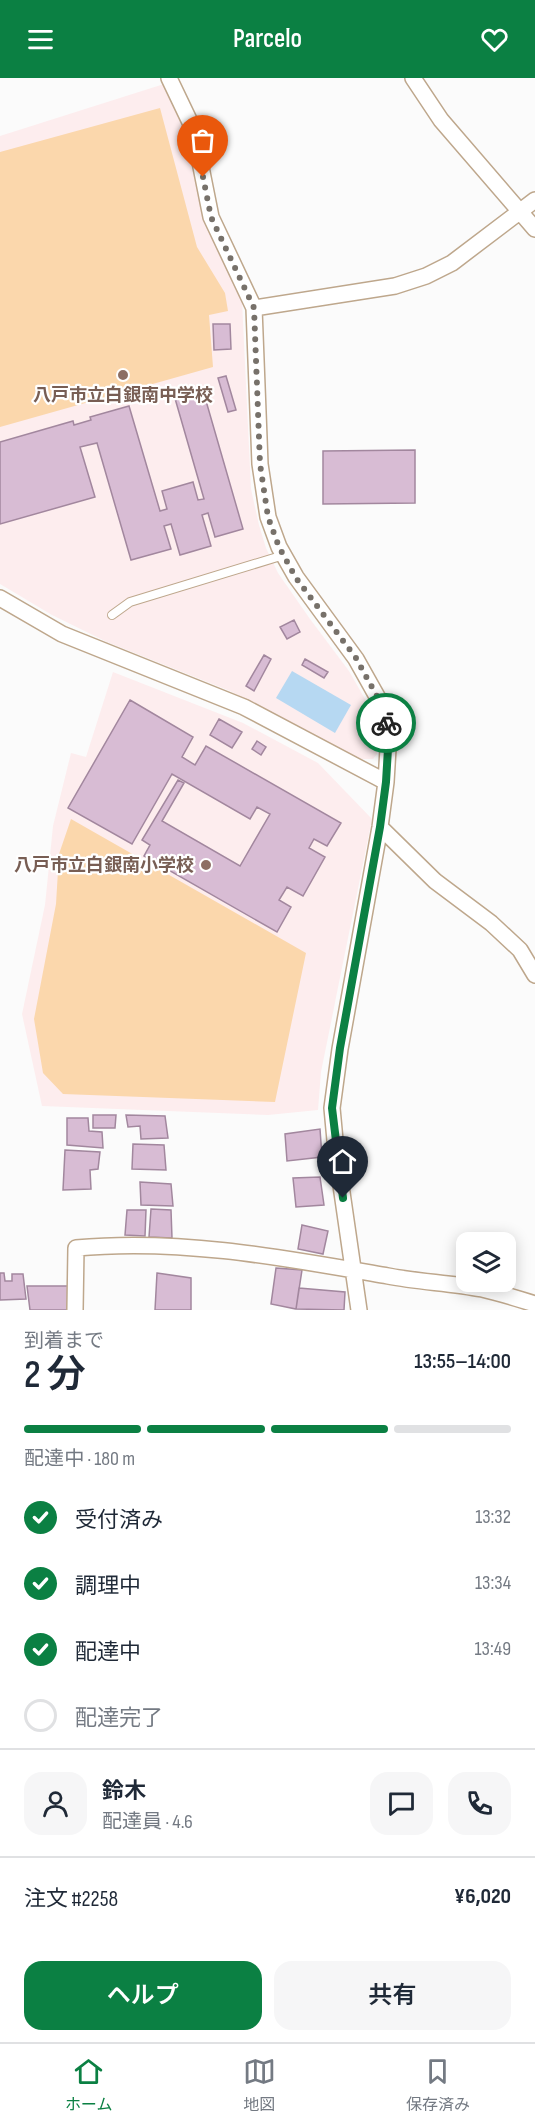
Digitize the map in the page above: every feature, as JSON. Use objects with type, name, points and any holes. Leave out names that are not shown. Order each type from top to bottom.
[{"type":"street","points":[[169,78],[189,122],[199,157],[211,217],[254,308],[260,464],[268,517],[296,578],[356,658],[379,700],[389,732],[380,827],[340,1048],[332,1108],[359,1310]]},
{"type":"street","points":[[413,78],[441,120],[535,229]]},
{"type":"street","points":[[254,308],[395,286],[426,276],[452,263],[535,200]]},
{"type":"street","points":[[0,598],[62,634],[244,707],[386,782]]},
{"type":"street","points":[[380,827],[435,881],[491,923],[513,943],[520,950],[535,975]]},
{"type":"street","points":[[75,1310],[76,1248],[112,1245],[232,1251],[482,1289],[535,1304]]},
{"type":"lane","points":[[112,615],[130,602],[284,555]]},
{"type":"shaded area","name":"八戸市立白銀南中学校","points":[[164,84],[185,127],[242,301],[251,489],[266,548],[278,573],[349,671],[365,699],[374,724],[377,754],[373,759],[362,759],[351,755],[230,691],[107,642],[52,615],[0,584],[0,136]]},
{"type":"shaded area","points":[[160,108],[197,247],[225,293],[228,311],[209,315],[213,367],[0,427],[0,152]]},
{"type":"shaded area","name":"八戸市立白銀南小学校","points":[[113,672],[243,723],[318,763],[372,819],[321,1072],[318,1110],[268,1115],[42,1106],[22,1014],[45,905],[53,826],[71,753],[86,757]]},
{"type":"shaded area","points":[[71,819],[306,953],[275,1102],[63,1094],[43,1073],[34,1019],[56,904],[59,854]]},
{"type":"water","points":[[292,671],[351,705],[335,733],[276,698]]},
{"type":"building","points":[[213,324],[230,324],[231,349],[214,350]]},
{"type":"building","points":[[226,376],[236,410],[228,412],[218,378]]},
{"type":"building","points":[[202,387],[243,529],[215,537],[208,513],[202,515],[211,546],[180,555],[171,524],[164,526],[171,549],[131,560],[97,443],[80,447],[95,497],[0,524],[0,442],[73,421],[74,425],[91,420],[90,417],[129,406],[160,511],[167,509],[162,491],[193,482],[198,500],[204,499],[174,395]]},
{"type":"building","points":[[415,450],[415,503],[323,504],[323,451]]},
{"type":"building","points":[[294,620],[300,632],[287,639],[280,627]]},
{"type":"building","points":[[264,655],[271,659],[254,691],[246,686]]},
{"type":"building","points":[[305,659],[328,672],[324,678],[302,665]]},
{"type":"building","points":[[130,700],[193,737],[182,757],[195,765],[206,746],[341,823],[327,846],[314,839],[309,848],[325,857],[303,896],[287,887],[279,900],[291,907],[277,932],[144,856],[150,845],[142,840],[178,780],[184,783],[162,821],[240,866],[270,814],[257,807],[250,819],[172,774],[132,844],[68,808]]},
{"type":"building","points":[[219,719],[242,732],[232,748],[210,735]]},
{"type":"building","points":[[257,741],[266,747],[261,755],[252,749]]},
{"type":"building","points":[[93,1115],[116,1115],[115,1128],[93,1128]]},
{"type":"building","points":[[126,1115],[165,1116],[168,1138],[141,1139],[140,1126],[128,1127]]},
{"type":"building","points":[[67,1118],[88,1118],[89,1131],[102,1132],[103,1148],[67,1145]]},
{"type":"building","points":[[320,1129],[322,1157],[287,1161],[285,1134]]},
{"type":"building","points":[[133,1144],[164,1145],[166,1170],[132,1169]]},
{"type":"building","points":[[65,1150],[100,1152],[98,1169],[90,1170],[91,1189],[63,1190]]},
{"type":"building","points":[[320,1177],[324,1205],[296,1207],[293,1178]]},
{"type":"building","points":[[140,1182],[171,1184],[173,1206],[141,1205]]},
{"type":"building","points":[[151,1209],[171,1210],[172,1238],[149,1237]]},
{"type":"building","points":[[127,1210],[146,1210],[145,1236],[125,1235]]},
{"type":"building","points":[[302,1225],[328,1231],[323,1254],[298,1249]]},
{"type":"building","points":[[276,1268],[302,1270],[296,1309],[271,1304]]},
{"type":"building","points":[[0,1273],[4,1273],[5,1281],[12,1281],[12,1274],[23,1274],[26,1299],[0,1300]]},
{"type":"building","points":[[157,1273],[191,1278],[191,1310],[155,1310]]},
{"type":"building","points":[[27,1286],[69,1286],[69,1310],[30,1310]]},
{"type":"building","points":[[299,1288],[345,1292],[344,1310],[296,1309]]},
{"type":"way so far","points":[[203,177],[211,217],[254,308],[260,464],[268,517],[279,547],[296,578],[356,658],[379,700],[386,723]]},
{"type":"place","name":"八戸市立白銀南中学校","points":[[123,375]]},
{"type":"place","name":"八戸市立白銀南小学校","points":[[206,865]]},
{"type":"route","points":[[343,1198],[332,1108],[340,1048],[380,827],[389,732],[386,723]]}]
